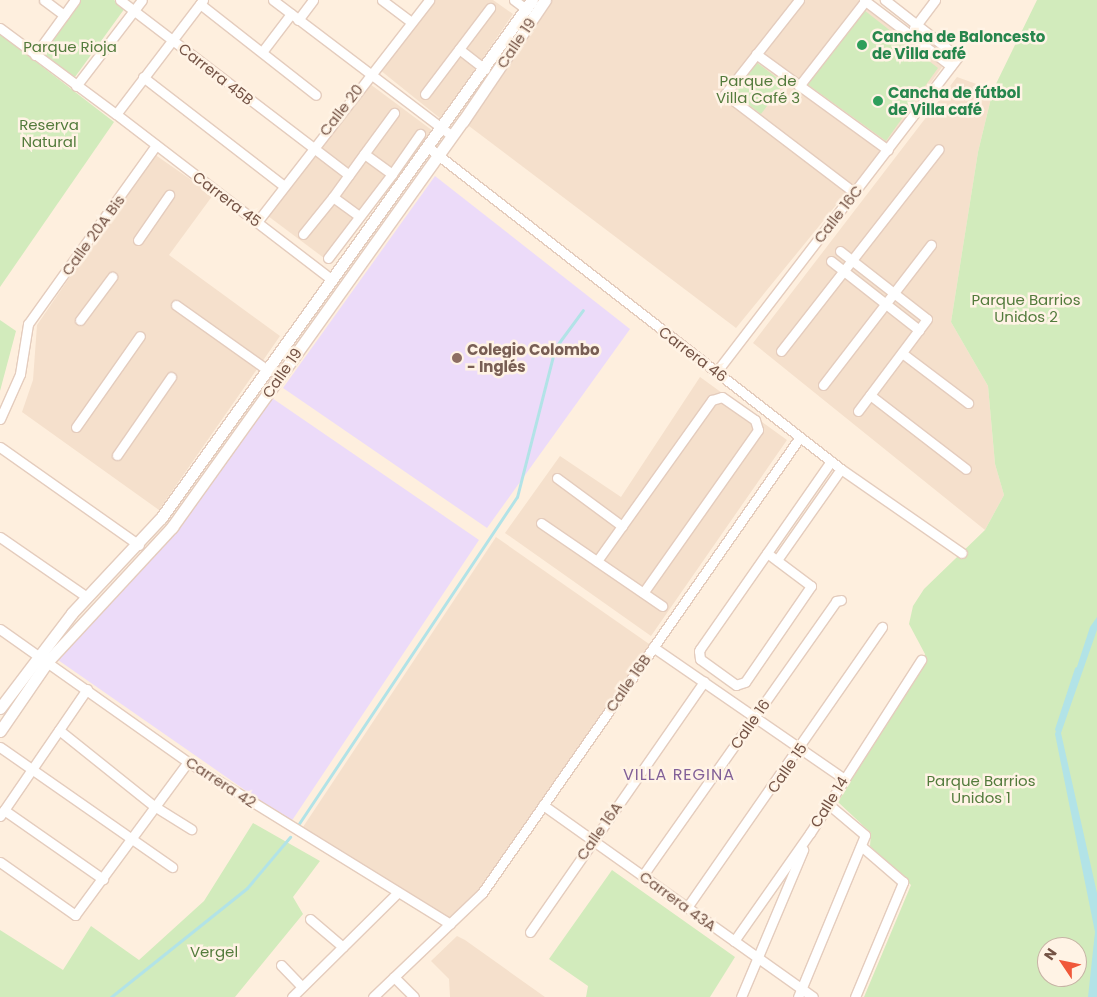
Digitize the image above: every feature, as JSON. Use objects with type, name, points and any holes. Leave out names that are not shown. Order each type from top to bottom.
[{"type":"main road","name":"Calle 19","points":[[0,731],[48,661],[172,526],[433,152],[545,0]]},
{"type":"main road","name":"Calle 19","points":[[447,133],[485,69],[529,5]]},
{"type":"main road","name":"Calle 19","points":[[0,708],[37,654],[87,597],[139,545],[269,371],[387,205],[433,152]]},
{"type":"street","points":[[44,0],[64,14]]},
{"type":"street","points":[[35,55],[75,0]]},
{"type":"street","name":"Carrera 45B","points":[[120,0],[349,175]]},
{"type":"street","points":[[76,86],[142,0]]},
{"type":"street","points":[[273,0],[447,133]]},
{"type":"street","points":[[262,52],[313,0]]},
{"type":"street","points":[[382,0],[411,22]]},
{"type":"street","name":"Calle 20","points":[[258,222],[369,74],[429,0]]},
{"type":"street","points":[[514,0],[529,5]]},
{"type":"street","points":[[799,0],[725,94],[855,193]]},
{"type":"street","points":[[799,86],[865,0],[951,66]]},
{"type":"street","points":[[885,0],[917,25]]},
{"type":"street","points":[[910,35],[935,0]]},
{"type":"street","points":[[119,116],[143,77],[202,2],[316,95]]},
{"type":"street","points":[[426,94],[490,8]]},
{"type":"street","name":"Calle 16C","points":[[717,371],[958,57],[917,25]]},
{"type":"street","name":"Carrera 45","points":[[0,28],[119,116],[332,280]]},
{"type":"street","points":[[459,49],[485,69]]},
{"type":"street","points":[[756,54],[888,150]]},
{"type":"street","points":[[143,77],[284,186]]},
{"type":"street","points":[[303,234],[333,197],[394,113]]},
{"type":"street","points":[[328,258],[420,134]]},
{"type":"street","name":"Calle 20A Bis","points":[[0,419],[20,374],[28,324],[156,145]]},
{"type":"street","points":[[781,352],[939,149]]},
{"type":"street","name":"Carrera 46","points":[[433,152],[841,469],[962,553]]},
{"type":"street","points":[[364,154],[392,174]]},
{"type":"street","points":[[138,240],[169,195]]},
{"type":"street","points":[[333,197],[359,216]]},
{"type":"street","points":[[374,197],[387,205]]},
{"type":"street","points":[[823,385],[931,246]]},
{"type":"street","points":[[840,250],[927,319],[858,411]]},
{"type":"street","points":[[831,261],[920,330]]},
{"type":"street","points":[[80,320],[112,277]]},
{"type":"street","points":[[176,305],[269,371]]},
{"type":"street","points":[[76,427],[140,336]]},
{"type":"street","points":[[902,353],[968,403]]},
{"type":"street","points":[[117,455],[171,377]]},
{"type":"street","points":[[870,395],[966,470]]},
{"type":"street","points":[[597,561],[712,400],[722,397],[755,420],[758,430],[643,593]]},
{"type":"street","name":"Calle 16B","points":[[374,997],[482,893],[800,437]]},
{"type":"street","points":[[0,447],[139,545]]},
{"type":"street","points":[[767,553],[811,586],[745,682],[736,684],[700,659],[699,652],[767,553],[831,461]]},
{"type":"street","points":[[777,560],[841,469]]},
{"type":"street","points":[[557,478],[622,526]]},
{"type":"street","points":[[541,523],[662,606]]},
{"type":"street","points":[[0,537],[87,597]]},
{"type":"street","name":"Calle 16","points":[[643,875],[836,601],[841,600]]},
{"type":"street","name":"Calle 15","points":[[688,906],[800,749],[882,627]]},
{"type":"street","name":"Carrera 42","points":[[0,629],[48,661],[188,762],[450,924]]},
{"type":"street","points":[[654,648],[844,779]]},
{"type":"street","name":"Calle 14","points":[[734,941],[810,833],[921,660]]},
{"type":"street","name":"Calle 16A","points":[[530,932],[704,682]]},
{"type":"street","points":[[87,689],[2,813],[103,879]]},
{"type":"street","points":[[59,730],[154,806],[191,829]]},
{"type":"street","points":[[0,748],[172,868]]},
{"type":"street","points":[[0,862],[75,915],[188,762]]},
{"type":"street","points":[[798,997],[860,846],[864,830],[828,804]]},
{"type":"street","name":"Carrera 43A","points":[[543,805],[688,906],[758,959],[813,997]]},
{"type":"street","points":[[741,997],[810,833]]},
{"type":"street","points":[[855,997],[902,888],[901,878],[860,846]]},
{"type":"street","points":[[292,997],[398,892]]},
{"type":"street","points":[[310,918],[343,947]]},
{"type":"street","points":[[281,965],[302,987]]},
{"type":"street","points":[[394,977],[414,997]]},
{"type":"shaded area","points":[[434,0],[493,0],[513,14],[441,119],[380,70]]},
{"type":"shaded area","points":[[551,0],[793,0],[719,96],[846,193],[736,328],[465,123]]},
{"type":"shaded area","points":[[799,0],[861,0],[942,67],[856,188],[728,93]]},
{"type":"shaded area","points":[[957,77],[993,90],[978,152],[951,322],[988,386],[995,464],[1004,495],[985,530],[753,343]]},
{"type":"shaded area","points":[[370,84],[433,131],[328,261],[268,216],[318,146]]},
{"type":"shaded area","points":[[154,154],[213,195],[169,255],[280,336],[159,510],[22,412],[33,380],[37,325]]},
{"type":"shaded area","name":"Colegio Colombo - Inglés","points":[[435,176],[630,329],[487,528],[283,388]]},
{"type":"shaded area","points":[[700,377],[787,440],[651,636],[505,533],[560,456],[621,497]]},
{"type":"shaded area","points":[[272,398],[479,540],[291,822],[58,660],[176,533]]},
{"type":"shaded area","points":[[496,537],[652,646],[485,885],[449,918],[303,827]]},
{"type":"shaded area","points":[[457,936],[545,997],[450,997],[449,979],[431,961]]},
{"type":"green space","name":"Parque Rioja","points":[[77,0],[114,0],[125,8],[75,77],[40,52]]},
{"type":"green space","points":[[1037,0],[1097,0],[1097,997],[864,997],[911,885],[870,846],[871,833],[838,802],[923,662],[925,654],[909,624],[913,606],[924,589],[985,530],[1004,495],[995,464],[988,386],[951,322],[978,152],[993,90]]},
{"type":"green space","points":[[864,10],[938,68],[886,141],[807,84]]},
{"type":"green space","name":"Reserva Natural","points":[[0,34],[114,122],[0,287]]},
{"type":"green space","name":"Parque de Villa Café 3","points":[[756,62],[784,83],[761,114],[732,92]]},
{"type":"green space","points":[[0,320],[16,331],[0,391]]},
{"type":"green space","name":"Vergel","points":[[253,823],[320,861],[293,897],[303,914],[235,997],[0,997],[0,930],[63,970],[91,926],[139,960],[204,901]]},
{"type":"green space","points":[[612,870],[735,957],[710,997],[586,997],[588,986],[549,959]]},
{"type":"water","points":[[1097,617],[1097,630],[1061,733],[1097,893],[1097,997],[1088,997],[1095,932],[1055,734],[1090,627]]},
{"type":"waterway","points":[[298,825],[517,497],[555,348],[583,310]]},
{"type":"waterway","points":[[1056,729],[1076,668]]},
{"type":"waterway","points":[[111,997],[247,888],[290,837]]},
{"type":"place","name":"Cancha de Baloncesto de Villa café","points":[[862,45]]},
{"type":"place","name":"Cancha de fútbol de Villa café","points":[[878,101]]},
{"type":"place","name":"Colegio Colombo - Inglés","points":[[457,358]]},
{"type":"district","name":"VILLA REGINA","points":[[679,775]]},
{"type":"park label","name":"Parque Barrios Unidos 2","points":[[1026,308]]},
{"type":"park label","name":"Parque Barrios Unidos 1","points":[[981,788]]}]
